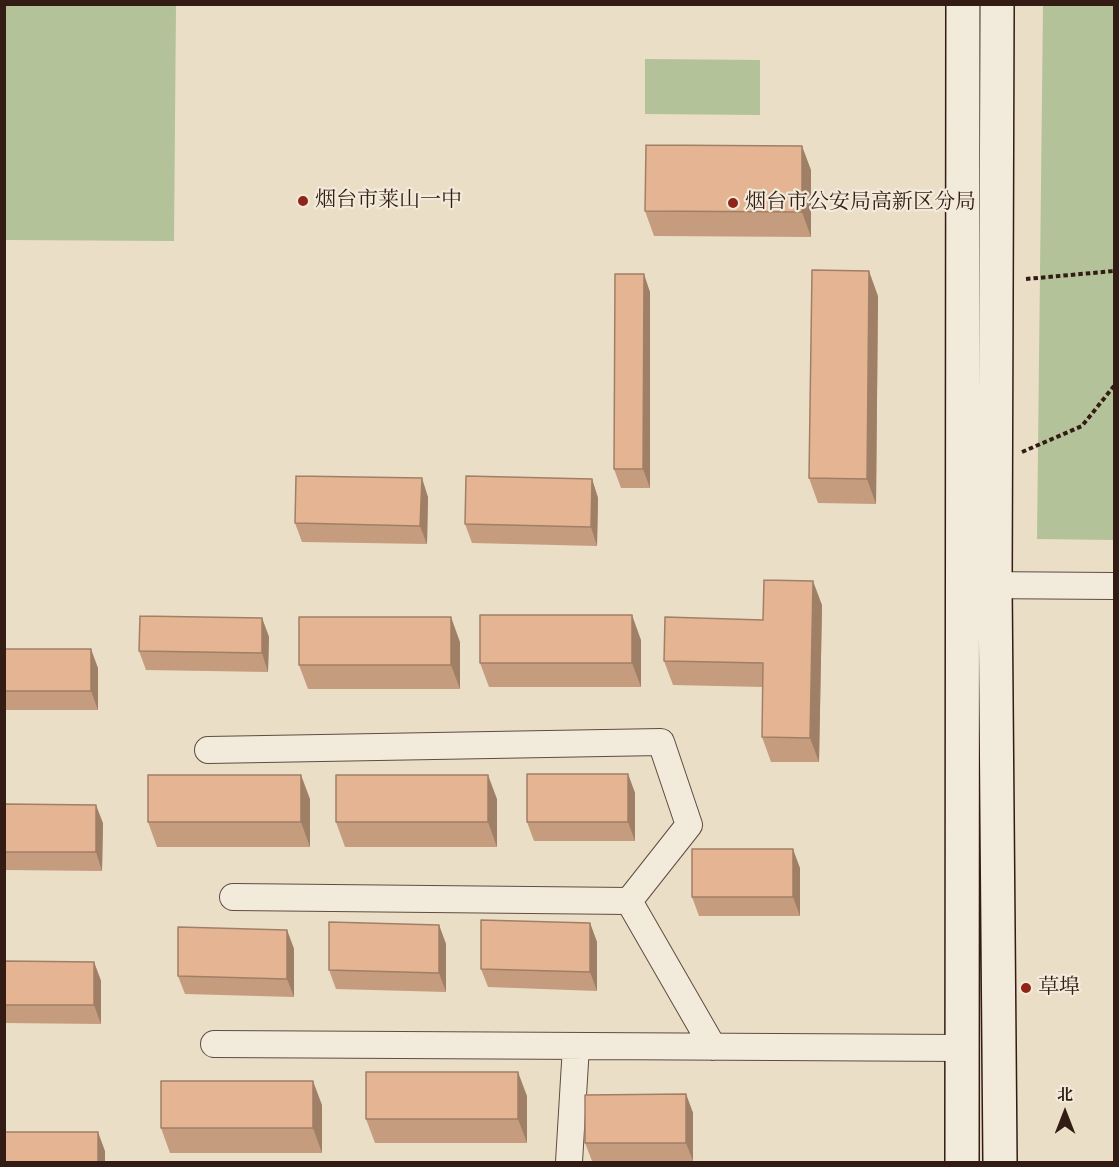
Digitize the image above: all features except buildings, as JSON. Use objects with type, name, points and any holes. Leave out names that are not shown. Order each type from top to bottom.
[{"type":"street","points":[[962,1162],[963,4]]},
{"type":"street","points":[[997,4],[995,585],[1000,1162]]},
{"type":"street","points":[[962,584],[1114,586]]},
{"type":"street","points":[[208,750],[661,742],[689,825],[629,901]]},
{"type":"street","points":[[233,897],[629,901]]},
{"type":"street","points":[[629,901],[713,1047]]},
{"type":"street","points":[[214,1044],[962,1048]]},
{"type":"street","points":[[569,1162],[576,1046]]},
{"type":"path","points":[[1026,279],[1114,271]]},
{"type":"path","points":[[1021,453],[1082,426],[1114,386]]},
{"type":"green space","points":[[5,4],[176,5],[174,241],[5,240]]},
{"type":"green space","points":[[1043,5],[1114,5],[1114,540],[1037,539]]},
{"type":"green space","points":[[645,59],[760,60],[760,115],[645,114]]},
{"type":"place","name":"烟台市莱山一中","points":[[303,201]]},
{"type":"place","name":"烟台市公安局高新区分局","points":[[733,203]]},
{"type":"place","name":"草埠","points":[[1026,988]]}]
